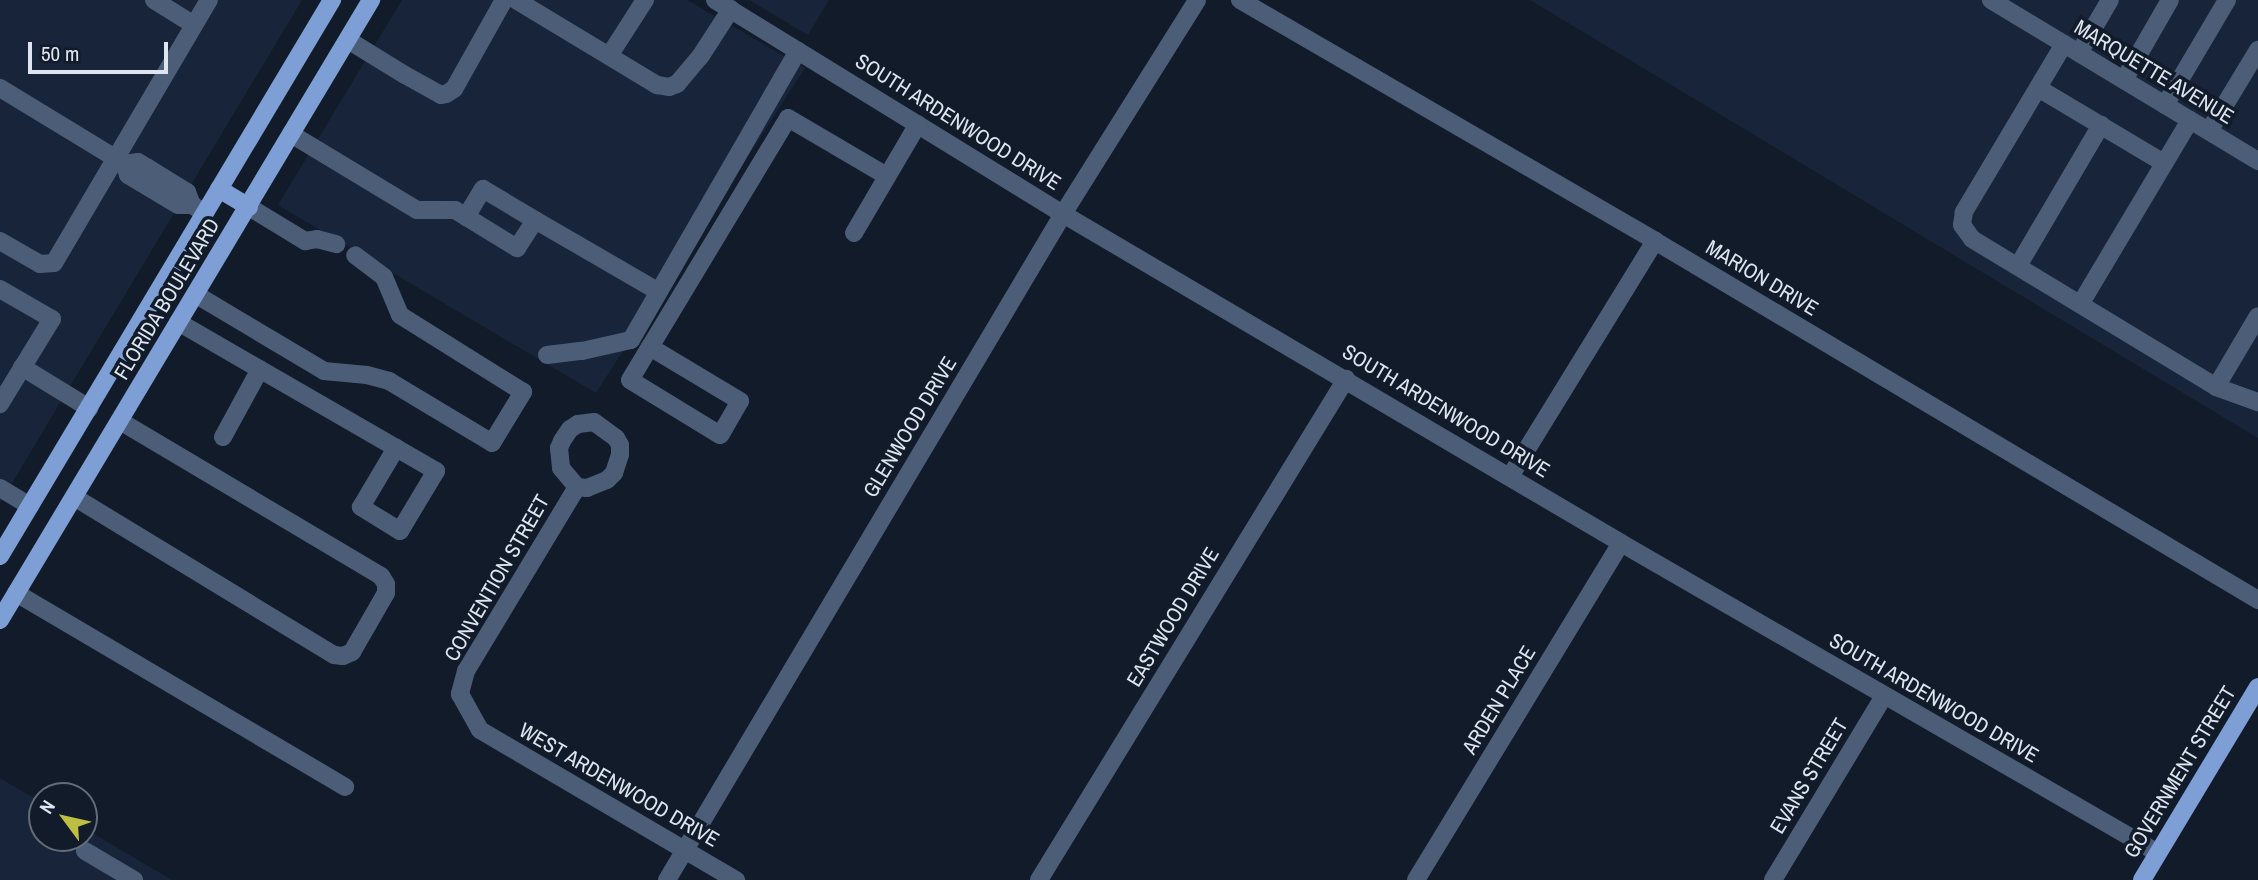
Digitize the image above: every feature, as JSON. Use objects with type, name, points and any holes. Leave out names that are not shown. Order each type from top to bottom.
[{"type":"main road","name":"FLORIDA BOULEVARD","points":[[0,556],[89,408],[198,209],[219,189],[332,0]]},
{"type":"main road","name":"FLORIDA BOULEVARD","points":[[0,620],[371,0]]},
{"type":"main road","points":[[219,189],[249,207]]},
{"type":"main road","name":"GOVERNMENT STREET","points":[[2142,880],[2258,687]]},
{"type":"street","points":[[154,0],[194,25]]},
{"type":"street","points":[[0,241],[40,264],[54,263],[121,161],[209,0]]},
{"type":"street","points":[[348,40],[441,95],[446,94],[454,89],[504,0]]},
{"type":"street","points":[[516,0],[657,85],[669,87],[677,84],[700,57],[723,5]]},
{"type":"street","points":[[608,56],[645,0]]},
{"type":"street","name":"GLENWOOD DRIVE","points":[[667,880],[1063,214],[1197,0]]},
{"type":"street","name":"MARION DRIVE","points":[[1240,0],[1655,241],[2258,600]]},
{"type":"street","name":"MARQUETTE AVENUE","points":[[1991,0],[2258,161]]},
{"type":"street","points":[[2110,0],[2038,88],[1964,212],[1962,225],[1972,239],[2216,387],[2240,393],[2258,402]]},
{"type":"street","points":[[2124,80],[2170,0]]},
{"type":"street","points":[[2165,105],[2227,0]]},
{"type":"street","name":"SOUTH ARDENWOOD DRIVE","points":[[723,5],[1063,214],[1511,475],[1621,543],[2158,853]]},
{"type":"street","points":[[2209,131],[2258,50]]},
{"type":"street","points":[[547,355],[582,351],[631,340],[798,51]]},
{"type":"street","points":[[0,88],[121,161],[138,162],[187,192],[198,209]]},
{"type":"street","points":[[2038,88],[2164,163]]},
{"type":"street","points":[[650,347],[740,401],[720,435],[630,380],[788,118],[887,176]]},
{"type":"street","points":[[2081,303],[2190,120]]},
{"type":"street","points":[[854,233],[918,124]]},
{"type":"street","points":[[2018,266],[2101,125]]},
{"type":"street","points":[[291,134],[417,210],[455,210],[517,248],[535,220]]},
{"type":"street","points":[[466,218],[483,189],[659,292]]},
{"type":"street","points":[[249,207],[305,241],[317,239],[336,244]]},
{"type":"street","points":[[1511,475],[1655,241]]},
{"type":"street","points":[[195,294],[324,371],[367,375],[389,381],[492,443],[523,392],[400,315],[384,277],[355,256]]},
{"type":"street","points":[[0,289],[52,319],[0,404]]},
{"type":"street","points":[[2216,387],[2258,316]]},
{"type":"street","points":[[178,322],[436,471],[400,531],[361,507],[396,448]]},
{"type":"street","points":[[22,368],[89,408]]},
{"type":"street","points":[[223,437],[260,369]]},
{"type":"street","name":"EASTWOOD DRIVE","points":[[1039,880],[1346,379]]},
{"type":"street","points":[[74,497],[334,655],[343,656],[352,652],[386,593],[386,584],[381,576],[120,421]]},
{"type":"street","name":"CONVENTION STREET","points":[[480,730],[460,694],[466,671],[577,487]]},
{"type":"street","points":[[0,488],[30,506]]},
{"type":"street","name":"ARDEN PLACE","points":[[1416,880],[1621,543]]},
{"type":"street","points":[[16,593],[345,787]]},
{"type":"street","name":"EVANS STREET","points":[[1773,880],[1884,696]]},
{"type":"street","name":"WEST ARDENWOOD DRIVE","points":[[480,730],[736,880]]},
{"type":"street","points":[[87,852],[134,880]]},
{"type":"shaded area","points":[[0,0],[302,0],[0,503]]},
{"type":"shaded area","points":[[402,0],[687,0],[805,68],[596,393],[278,205]]},
{"type":"shaded area","points":[[749,0],[829,0],[808,35]]},
{"type":"shaded area","points":[[1530,0],[2258,0],[2258,438],[1997,281]]},
{"type":"shaded area","points":[[0,778],[28,795],[28,852],[98,852],[98,836],[172,880],[0,880]]}]
